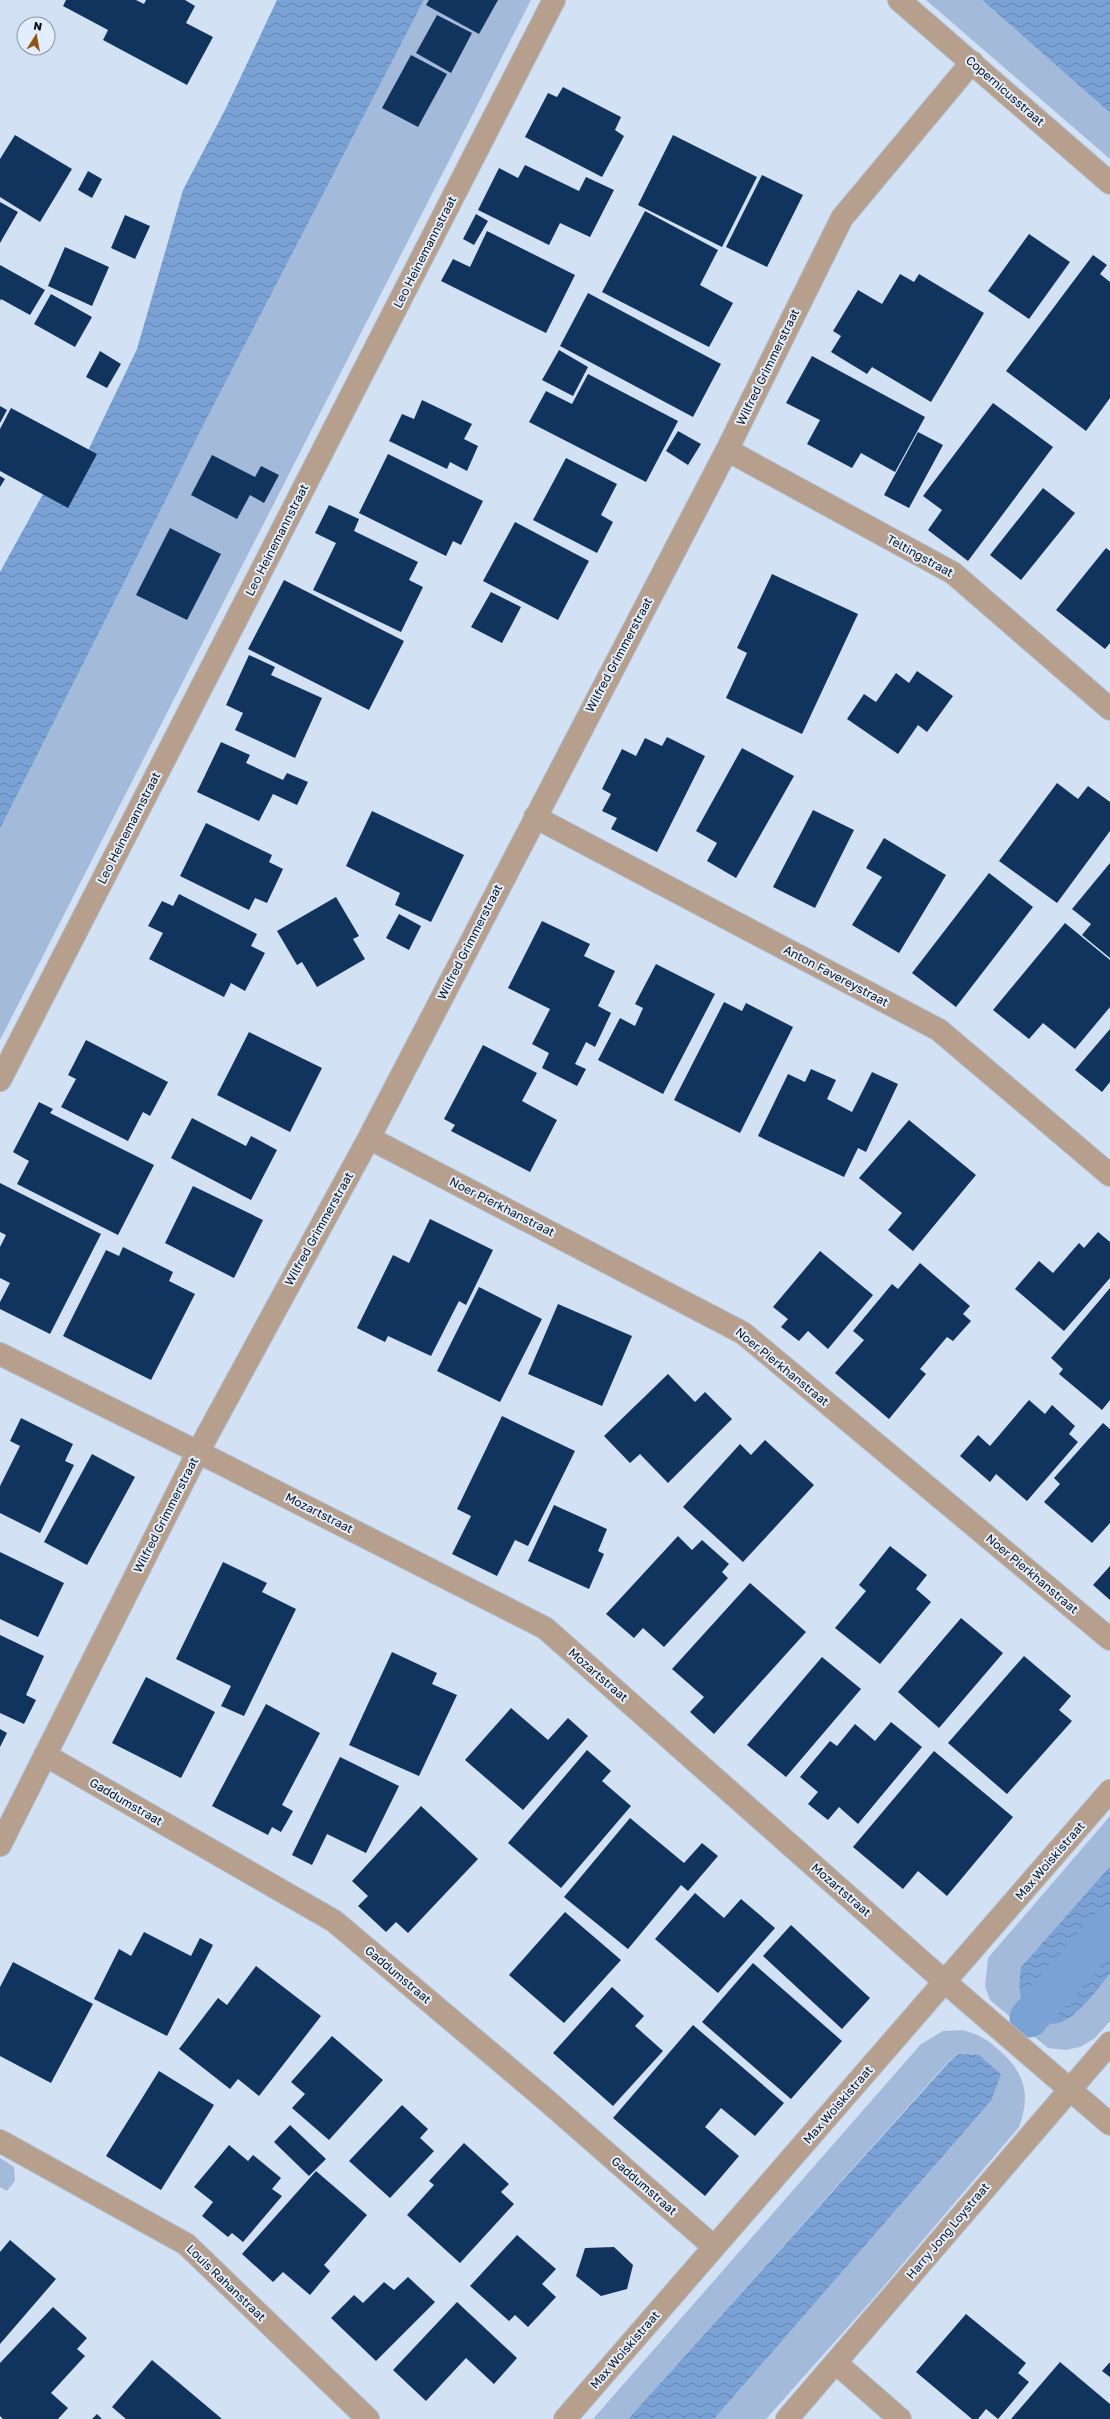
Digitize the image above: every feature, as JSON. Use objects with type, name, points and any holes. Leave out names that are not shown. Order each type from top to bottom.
[{"type":"street","name":"Leo Heinemannstraat","points":[[0,1080],[554,0]]},
{"type":"street","name":"Copernicusstraat","points":[[899,0],[1110,183]]},
{"type":"street","name":"Wilfred Grimmerstraat","points":[[0,1845],[198,1452],[369,1138],[727,450],[842,218],[972,62]]},
{"type":"street","name":"Teltingstraat","points":[[727,450],[953,573],[1110,709]]},
{"type":"street","name":"Anton Favereystraat","points":[[535,817],[939,1030],[1110,1175]]},
{"type":"street","name":"Noer Pierkhanstraat","points":[[369,1138],[743,1333],[1110,1639]]},
{"type":"street","name":"Mozartstraat","points":[[0,1354],[198,1452],[545,1628],[945,1982],[1110,2124]]},
{"type":"street","name":"Gaddumstraat","points":[[45,1755],[334,1921],[545,2099],[714,2247]]},
{"type":"street","name":"Max Woiskistraat","points":[[565,2419],[1110,1791]]},
{"type":"street","name":"Harry Jong Loystraat","points":[[787,2419],[1069,2088],[1110,2043]]},
{"type":"street","name":"Louis Rahanstraat","points":[[0,2141],[186,2244],[368,2419]]},
{"type":"street","points":[[836,2363],[900,2419]]},
{"type":"shaded area","points":[[424,0],[531,0],[0,1040],[0,829],[208,416]]},
{"type":"shaded area","points":[[926,0],[982,0],[1110,113],[1110,159]]},
{"type":"shaded area","points":[[1110,1816],[1110,1866],[1021,1967],[1075,2014],[1110,1974],[1110,2021],[1095,2038],[1080,2047],[1066,2050],[1048,2048],[990,2000],[985,1986],[988,1958]]},
{"type":"shaded area","points":[[962,2030],[982,2037],[994,2046],[1015,2067],[1020,2076],[1025,2094],[1023,2115],[1019,2127],[872,2300],[766,2419],[714,2419],[991,2101],[960,2054],[948,2062],[628,2419],[593,2419],[921,2044],[943,2031]]},
{"type":"shaded area","points":[[0,2158],[14,2167],[15,2181],[7,2191],[0,2187]]},
{"type":"water","points":[[277,0],[424,0],[208,416],[0,829],[0,572],[43,494],[69,490],[137,349],[183,190],[226,108]]},
{"type":"water","points":[[982,0],[1110,0],[1110,113]]},
{"type":"water","points":[[1110,1866],[1110,1974],[1074,2015],[1056,2024],[1047,2023],[1029,2009],[1022,1999],[1020,1994],[1021,1967]]},
{"type":"water","points":[[959,2054],[979,2055],[1001,2074],[991,2101],[714,2419],[628,2419],[949,2062]]},
{"type":"building","points":[[66,0],[136,0],[144,4],[146,0],[185,0],[195,6],[186,23],[213,37],[187,85],[103,40],[108,30],[63,6]]},
{"type":"building","points":[[429,0],[498,0],[479,34],[426,5]]},
{"type":"building","points":[[437,15],[472,33],[451,73],[416,53]]},
{"type":"building","points":[[411,55],[447,74],[418,127],[382,108]]},
{"type":"building","points":[[563,87],[621,117],[615,130],[624,136],[602,177],[525,137],[548,93],[557,97]]},
{"type":"building","points":[[15,135],[72,169],[40,222],[0,197],[0,159]]},
{"type":"building","points":[[673,135],[757,177],[722,247],[638,205]]},
{"type":"building","points":[[525,165],[579,191],[586,177],[614,190],[590,237],[560,223],[549,245],[478,210],[499,168],[518,178]]},
{"type":"building","points":[[88,171],[102,179],[92,198],[78,190]]},
{"type":"building","points":[[762,175],[803,195],[767,267],[726,247]]},
{"type":"building","points":[[0,202],[18,212],[0,243]]},
{"type":"building","points":[[645,211],[718,250],[700,285],[733,303],[709,347],[602,292]]},
{"type":"building","points":[[476,214],[488,221],[474,245],[463,239]]},
{"type":"building","points":[[125,215],[150,226],[135,259],[111,248]]},
{"type":"building","points":[[487,231],[575,275],[546,333],[441,281],[453,259],[470,267]]},
{"type":"building","points":[[1029,234],[1070,262],[1029,319],[988,291]]},
{"type":"building","points":[[65,247],[109,267],[92,306],[48,286]]},
{"type":"building","points":[[1093,255],[1107,265],[1100,274],[1110,282],[1110,398],[1086,431],[1006,371]]},
{"type":"building","points":[[0,265],[45,290],[30,315],[1,299],[0,301]]},
{"type":"building","points":[[900,274],[914,282],[919,274],[984,313],[931,402],[872,367],[867,374],[831,352],[841,336],[833,331],[858,290],[882,304]]},
{"type":"building","points":[[588,293],[721,364],[693,417],[560,346]]},
{"type":"building","points":[[51,294],[92,317],[75,347],[34,324]]},
{"type":"building","points":[[559,350],[588,367],[573,396],[542,380]]},
{"type":"building","points":[[100,351],[121,364],[107,388],[86,377]]},
{"type":"building","points":[[812,356],[925,417],[895,472],[861,453],[852,468],[807,444],[820,420],[786,403]]},
{"type":"building","points":[[588,374],[678,421],[646,482],[529,422],[546,391],[572,404]]},
{"type":"building","points":[[422,400],[472,424],[464,439],[478,446],[467,471],[450,462],[447,469],[389,441],[402,414],[414,419]]},
{"type":"building","points":[[993,403],[1053,447],[968,561],[928,530],[942,510],[923,496]]},
{"type":"building","points":[[0,406],[7,410],[0,423]]},
{"type":"building","points":[[11,408],[97,454],[68,508],[0,471],[0,429]]},
{"type":"building","points":[[678,431],[701,444],[688,465],[666,451]]},
{"type":"building","points":[[918,432],[943,445],[909,508],[884,495]]},
{"type":"building","points":[[388,454],[483,501],[461,545],[453,541],[446,556],[359,513]]},
{"type":"building","points":[[212,455],[255,477],[261,466],[279,475],[264,503],[250,495],[237,519],[191,495]]},
{"type":"building","points":[[566,458],[617,484],[601,515],[613,522],[597,553],[533,520]]},
{"type":"building","points":[[0,476],[5,479],[0,487]]},
{"type":"building","points":[[1043,488],[1075,513],[1021,580],[990,555]]},
{"type":"building","points":[[329,505],[359,519],[354,531],[418,562],[409,580],[423,587],[401,632],[313,590],[336,543],[315,533]]},
{"type":"building","points":[[515,522],[589,561],[558,620],[483,581]]},
{"type":"building","points":[[170,528],[221,554],[187,620],[136,595]]},
{"type":"building","points":[[1106,548],[1110,551],[1110,643],[1105,649],[1056,610]]},
{"type":"building","points":[[772,574],[858,614],[802,734],[726,698],[747,653],[737,648]]},
{"type":"building","points":[[284,580],[404,641],[369,710],[248,649]]},
{"type":"building","points":[[491,592],[521,607],[502,643],[471,627]]},
{"type":"building","points":[[249,655],[275,667],[271,675],[322,698],[295,758],[235,730],[243,713],[226,705]]},
{"type":"building","points":[[917,671],[953,696],[927,732],[918,725],[898,754],[847,719],[864,694],[876,702],[896,673],[909,683]]},
{"type":"building","points":[[667,737],[705,756],[657,852],[611,829],[617,818],[602,811],[611,794],[602,789],[622,749],[636,756],[645,738],[662,746]]},
{"type":"building","points":[[221,742],[250,755],[246,763],[283,780],[287,773],[308,782],[297,805],[273,794],[259,821],[197,792]]},
{"type":"building","points":[[742,748],[794,776],[736,878],[707,861],[717,843],[696,831]]},
{"type":"building","points":[[1057,783],[1078,799],[1088,786],[1110,802],[1110,831],[1057,903],[999,861]]},
{"type":"building","points":[[813,810],[854,830],[815,908],[773,887]]},
{"type":"building","points":[[372,811],[464,855],[431,922],[395,905],[400,893],[346,866]]},
{"type":"building","points":[[206,823],[272,855],[269,862],[283,869],[267,903],[255,898],[249,910],[180,876]]},
{"type":"building","points":[[884,838],[946,875],[899,953],[852,925],[882,877],[866,868]]},
{"type":"building","points":[[1110,863],[1110,958],[1082,935],[1091,924],[1072,909]]},
{"type":"building","points":[[989,873],[1033,907],[956,1007],[912,973]]},
{"type":"building","points":[[179,894],[257,934],[251,946],[265,953],[245,991],[231,983],[224,997],[149,959],[163,933],[148,926],[162,901],[173,906]]},
{"type":"building","points":[[336,897],[359,936],[353,939],[365,959],[317,987],[302,962],[297,965],[277,931]]},
{"type":"building","points":[[399,914],[421,926],[409,950],[386,938]]},
{"type":"building","points":[[542,921],[590,944],[584,956],[615,971],[598,1006],[611,1013],[595,1047],[586,1042],[575,1064],[586,1069],[577,1086],[542,1068],[549,1053],[532,1044],[550,1009],[508,988]]},
{"type":"building","points":[[1065,923],[1110,960],[1110,1007],[1075,1049],[1043,1023],[1029,1039],[993,1010]]},
{"type":"building","points":[[656,964],[715,994],[663,1094],[598,1060],[620,1018],[635,1026],[643,1008],[635,1004]]},
{"type":"building","points":[[724,1002],[742,1011],[746,1003],[793,1027],[740,1133],[674,1100]]},
{"type":"building","points":[[1110,1029],[1110,1082],[1102,1092],[1075,1070]]},
{"type":"building","points":[[249,1032],[322,1068],[290,1132],[217,1095]]},
{"type":"building","points":[[86,1040],[168,1082],[150,1116],[143,1112],[128,1141],[61,1107],[76,1079],[68,1075]]},
{"type":"building","points":[[483,1045],[537,1073],[522,1101],[557,1120],[530,1172],[451,1131],[455,1125],[444,1119]]},
{"type":"building","points":[[811,1069],[836,1080],[827,1099],[852,1112],[872,1072],[898,1084],[866,1152],[858,1148],[844,1177],[758,1136],[788,1074],[805,1082]]},
{"type":"building","points":[[39,1102],[53,1109],[50,1113],[154,1165],[118,1235],[17,1184],[29,1161],[13,1152]]},
{"type":"building","points":[[192,1118],[246,1146],[251,1136],[277,1150],[251,1200],[171,1158]]},
{"type":"building","points":[[909,1120],[976,1175],[913,1251],[888,1230],[902,1213],[859,1178]]},
{"type":"building","points":[[0,1183],[101,1234],[50,1334],[0,1309],[0,1302],[10,1283],[0,1278],[0,1247],[6,1235],[0,1232]]},
{"type":"building","points":[[193,1186],[263,1220],[234,1278],[165,1243]]},
{"type":"building","points":[[430,1219],[493,1250],[466,1305],[459,1301],[431,1356],[388,1336],[385,1342],[357,1328],[393,1255],[409,1263]]},
{"type":"building","points":[[1098,1232],[1110,1242],[1110,1278],[1064,1331],[1015,1289],[1039,1261],[1053,1273],[1079,1243],[1084,1248]]},
{"type":"building","points":[[123,1247],[173,1272],[169,1281],[195,1294],[151,1380],[63,1336],[106,1250],[119,1256]]},
{"type":"building","points":[[820,1251],[873,1295],[828,1349],[808,1331],[799,1341],[781,1327],[788,1319],[773,1307]]},
{"type":"building","points":[[920,1263],[970,1306],[963,1314],[971,1321],[953,1341],[947,1337],[920,1369],[926,1374],[889,1419],[835,1373],[864,1340],[853,1331],[892,1284],[898,1289]]},
{"type":"building","points":[[479,1287],[542,1319],[500,1402],[437,1371]]},
{"type":"building","points":[[1110,1288],[1110,1400],[1102,1410],[1059,1374],[1063,1369],[1051,1358]]},
{"type":"building","points":[[558,1304],[632,1336],[602,1406],[528,1374]]},
{"type":"building","points":[[668,1374],[695,1402],[705,1392],[732,1419],[668,1483],[640,1454],[630,1463],[604,1436]]},
{"type":"building","points":[[1029,1400],[1045,1414],[1052,1405],[1075,1426],[1069,1434],[1078,1442],[1027,1501],[996,1474],[990,1482],[960,1456],[978,1435],[990,1446]]},
{"type":"building","points":[[502,1416],[575,1451],[528,1546],[515,1540],[497,1576],[452,1554],[471,1516],[457,1509]]},
{"type":"building","points":[[21,1418],[73,1444],[65,1461],[74,1465],[40,1533],[0,1513],[0,1486],[20,1446],[10,1441]]},
{"type":"building","points":[[1103,1423],[1110,1429],[1110,1523],[1092,1543],[1044,1502],[1060,1484],[1054,1478]]},
{"type":"building","points":[[765,1440],[814,1485],[743,1562],[683,1507],[740,1444],[751,1455]]},
{"type":"building","points":[[92,1454],[135,1477],[87,1565],[44,1542]]},
{"type":"building","points":[[554,1505],[607,1529],[598,1551],[604,1554],[589,1589],[528,1561]]},
{"type":"building","points":[[678,1536],[692,1550],[702,1540],[729,1564],[722,1572],[728,1578],[664,1647],[643,1628],[634,1638],[606,1614]]},
{"type":"building","points":[[890,1546],[927,1575],[916,1589],[931,1602],[880,1664],[835,1628],[866,1591],[859,1585]]},
{"type":"building","points":[[0,1552],[64,1583],[38,1637],[0,1619]]},
{"type":"building","points":[[223,1562],[267,1583],[262,1592],[296,1609],[244,1716],[221,1706],[231,1686],[176,1659]]},
{"type":"building","points":[[1110,1566],[1110,1600],[1093,1585]]},
{"type":"building","points":[[750,1583],[806,1632],[714,1734],[690,1712],[704,1697],[672,1669]]},
{"type":"building","points":[[961,1618],[1003,1653],[939,1728],[898,1692]]},
{"type":"building","points":[[0,1635],[44,1656],[26,1695],[36,1700],[24,1724],[0,1713]]},
{"type":"building","points":[[392,1652],[437,1673],[432,1684],[457,1695],[419,1776],[349,1745]]},
{"type":"building","points":[[1024,1656],[1071,1696],[1059,1710],[1072,1721],[1007,1794],[948,1743]]},
{"type":"building","points":[[822,1657],[861,1689],[786,1777],[747,1745]]},
{"type":"building","points":[[146,1677],[215,1712],[181,1778],[112,1743]]},
{"type":"building","points":[[266,1704],[320,1733],[282,1805],[293,1811],[281,1832],[272,1827],[268,1835],[212,1806]]},
{"type":"building","points":[[511,1708],[548,1740],[568,1718],[588,1736],[523,1810],[465,1760]]},
{"type":"building","points":[[891,1722],[922,1747],[858,1824],[839,1807],[828,1820],[808,1804],[818,1792],[800,1777],[830,1741],[837,1746],[855,1724],[875,1741]]},
{"type":"building","points":[[0,1729],[7,1733],[0,1747]]},
{"type":"building","points":[[587,1750],[611,1771],[602,1781],[631,1806],[561,1888],[508,1843]]},
{"type":"building","points":[[934,1751],[1013,1817],[947,1896],[918,1871],[903,1889],[853,1847]]},
{"type":"building","points":[[340,1757],[399,1786],[366,1853],[327,1834],[312,1865],[292,1855]]},
{"type":"building","points":[[421,1806],[478,1859],[408,1933],[396,1922],[386,1932],[358,1906],[368,1896],[352,1881]]},
{"type":"building","points":[[630,1818],[684,1863],[702,1843],[718,1856],[688,1891],[681,1885],[628,1949],[564,1897]]},
{"type":"building","points":[[695,1893],[724,1918],[741,1899],[775,1928],[718,1993],[655,1939]]},
{"type":"building","points":[[565,1912],[621,1960],[564,2023],[509,1975]]},
{"type":"building","points":[[791,1925],[870,1998],[842,2029],[763,1956]]},
{"type":"building","points":[[144,1932],[191,1956],[200,1938],[213,1945],[167,2036],[94,1999],[119,1949],[131,1956]]},
{"type":"building","points":[[13,1962],[93,2004],[51,2083],[0,2056],[0,1987]]},
{"type":"building","points":[[753,1963],[842,2041],[791,2099],[702,2022]]},
{"type":"building","points":[[256,1966],[321,2016],[259,2096],[238,2079],[230,2089],[179,2049],[218,1998],[227,2005]]},
{"type":"building","points":[[612,1987],[644,2016],[635,2026],[663,2051],[613,2106],[553,2053]]},
{"type":"building","points":[[693,2025],[784,2103],[755,2136],[721,2108],[705,2127],[739,2156],[705,2196],[613,2118]]},
{"type":"building","points":[[332,2036],[383,2080],[329,2140],[292,2108],[305,2094],[291,2082]]},
{"type":"building","points":[[159,2071],[214,2105],[161,2190],[106,2156]]},
{"type":"building","points":[[402,2105],[428,2129],[420,2138],[434,2151],[390,2198],[349,2161]]},
{"type":"building","points":[[290,2125],[326,2159],[309,2176],[274,2142]]},
{"type":"building","points":[[464,2143],[509,2184],[501,2192],[514,2204],[460,2263],[407,2215],[434,2185],[429,2181]]},
{"type":"building","points":[[229,2145],[248,2161],[253,2155],[281,2178],[272,2189],[282,2196],[243,2242],[232,2233],[228,2237],[202,2216],[213,2202],[194,2187]]},
{"type":"building","points":[[316,2171],[367,2215],[324,2265],[330,2271],[310,2295],[283,2272],[273,2282],[242,2254]]},
{"type":"building","points":[[517,2235],[556,2269],[542,2284],[556,2297],[528,2327],[515,2315],[509,2321],[470,2286]]},
{"type":"building","points":[[10,2240],[56,2279],[0,2344],[0,2252]]},
{"type":"building","points":[[614,2247],[633,2265],[627,2289],[601,2296],[576,2276],[585,2248]]},
{"type":"building","points":[[408,2277],[435,2302],[376,2361],[331,2318],[354,2295],[363,2303],[384,2282],[394,2290]]},
{"type":"building","points":[[457,2302],[517,2358],[494,2384],[466,2358],[426,2401],[393,2370]]},
{"type":"building","points":[[53,2307],[87,2338],[77,2349],[85,2356],[51,2393],[68,2408],[58,2419],[3,2419],[0,2416],[0,2363]]},
{"type":"building","points":[[966,2314],[1026,2363],[1018,2373],[1029,2382],[998,2419],[986,2409],[978,2419],[972,2419],[916,2372]]},
{"type":"building","points":[[152,2360],[222,2419],[126,2419],[112,2407]]},
{"type":"building","points":[[1060,2362],[1110,2404],[1110,2419],[1011,2419]]},
{"type":"building","points":[[1110,2362],[1110,2377],[1102,2371]]},
{"type":"building","points":[[97,2414],[102,2419],[92,2419]]},
{"type":"waterway","points":[[1029,2018],[1110,1926]]}]
